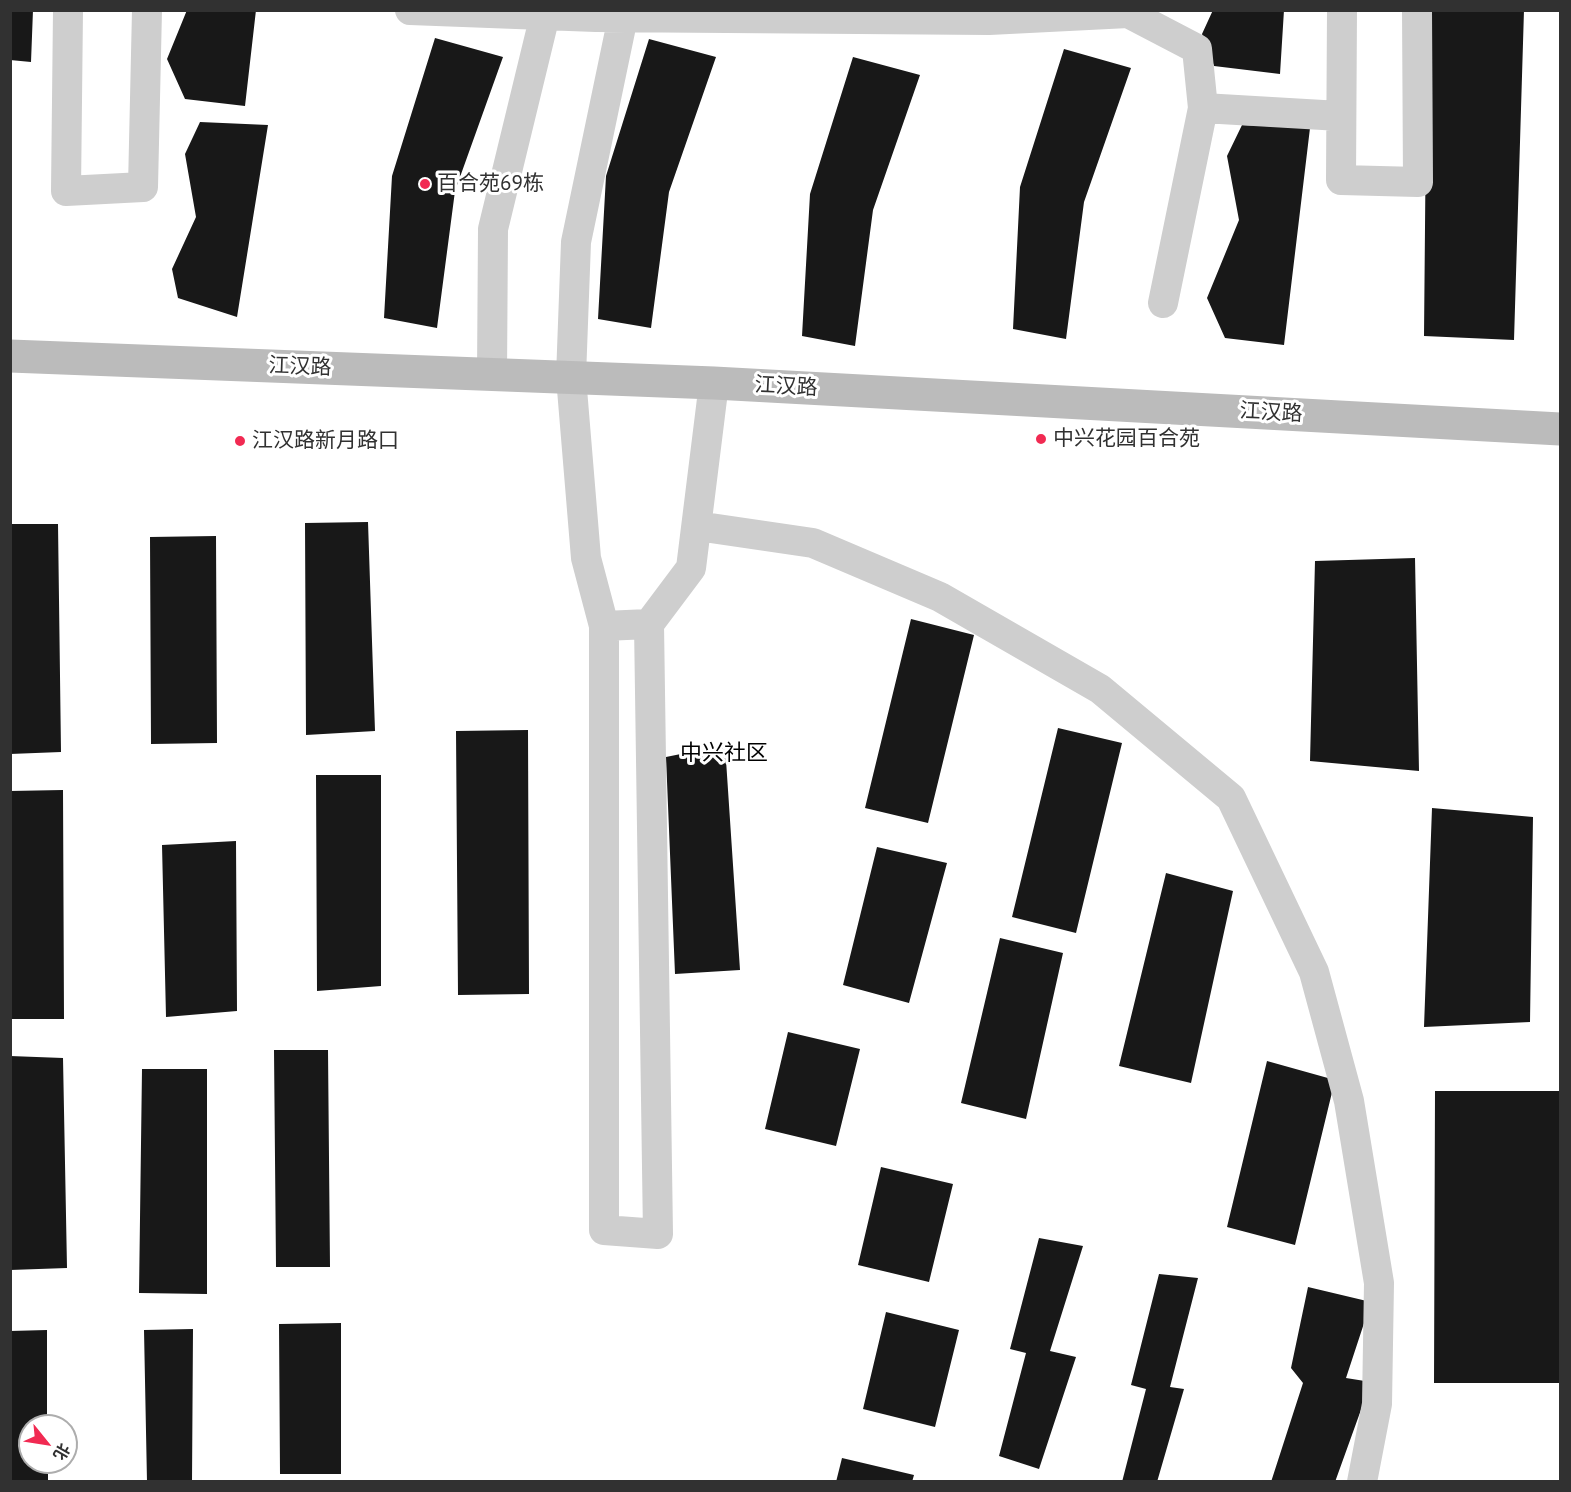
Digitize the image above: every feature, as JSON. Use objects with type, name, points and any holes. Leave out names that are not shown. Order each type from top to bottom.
[{"type":"street","points":[[68,10],[66,191],[143,187],[147,10]]},
{"type":"street","points":[[410,10],[622,17],[989,20],[1127,12],[1197,49],[1203,108],[1163,303]]},
{"type":"street","points":[[1342,10],[1341,180],[1418,182],[1417,10]]},
{"type":"street","points":[[492,374],[492,229],[544,15]]},
{"type":"street","points":[[622,17],[576,242],[571,377],[586,558],[604,626],[604,1230],[658,1234],[649,624],[691,568],[714,383]]},
{"type":"street","points":[[1203,108],[1340,116]]},
{"type":"street","name":"江汉路","points":[[10,356],[714,383],[1560,429]]},
{"type":"street","points":[[697,526],[813,543],[940,597],[1100,689],[1231,798],[1314,972],[1349,1101],[1379,1283],[1377,1404],[1362,1482]]},
{"type":"street","points":[[604,626],[649,624]]},
{"type":"building","points":[[10,10],[33,10],[31,62],[10,60]]},
{"type":"building","points":[[187,10],[256,10],[245,106],[185,99],[167,59]]},
{"type":"building","points":[[1213,10],[1284,10],[1280,74],[1214,66],[1202,34]]},
{"type":"building","points":[[1427,10],[1524,10],[1514,340],[1424,336]]},
{"type":"building","name":"百合苑69栋","points":[[435,38],[503,57],[455,191],[437,328],[384,318],[392,176]]},
{"type":"building","points":[[649,39],[716,57],[669,192],[651,328],[598,319],[606,176]]},
{"type":"building","points":[[1064,49],[1131,68],[1084,202],[1066,339],[1013,329],[1020,187]]},
{"type":"building","points":[[853,57],[920,75],[873,210],[855,346],[802,336],[810,194]]},
{"type":"building","points":[[200,122],[268,125],[237,317],[178,298],[172,269],[196,217],[185,154]]},
{"type":"building","points":[[1242,125],[1310,128],[1284,345],[1225,338],[1207,298],[1239,220],[1227,156]]},
{"type":"building","points":[[368,522],[375,731],[306,735],[305,523]]},
{"type":"building","points":[[10,524],[58,524],[61,752],[10,754]]},
{"type":"building","points":[[216,536],[217,743],[151,744],[150,537]]},
{"type":"building","points":[[1415,558],[1419,771],[1310,761],[1315,561]]},
{"type":"building","points":[[911,619],[974,635],[928,823],[865,808]]},
{"type":"building","points":[[1058,728],[1122,743],[1076,933],[1012,917]]},
{"type":"building","points":[[528,730],[529,994],[458,995],[456,731]]},
{"type":"building","points":[[725,745],[740,970],[675,974],[666,757]]},
{"type":"building","points":[[316,775],[381,775],[381,986],[317,991]]},
{"type":"building","points":[[63,790],[64,1019],[10,1019],[10,791]]},
{"type":"building","points":[[1432,808],[1533,817],[1530,1022],[1424,1027]]},
{"type":"building","points":[[236,841],[237,1011],[166,1017],[162,845]]},
{"type":"building","points":[[877,847],[947,863],[909,1003],[843,985]]},
{"type":"building","points":[[1166,873],[1233,891],[1191,1083],[1119,1066]]},
{"type":"building","points":[[1000,938],[1063,953],[1026,1119],[961,1103]]},
{"type":"building","points":[[788,1032],[860,1049],[836,1146],[765,1129]]},
{"type":"building","points":[[274,1050],[328,1050],[330,1267],[276,1267]]},
{"type":"building","points":[[10,1056],[63,1058],[67,1268],[10,1270]]},
{"type":"building","points":[[1267,1061],[1335,1080],[1295,1245],[1227,1227]]},
{"type":"building","points":[[142,1069],[207,1069],[207,1294],[139,1293]]},
{"type":"building","points":[[1435,1091],[1560,1091],[1560,1383],[1434,1383]]},
{"type":"building","points":[[881,1167],[953,1184],[929,1282],[858,1265]]},
{"type":"building","points":[[1039,1238],[1083,1246],[1050,1351],[1076,1357],[1039,1469],[999,1456],[1026,1353],[1010,1349]]},
{"type":"building","points":[[1159,1274],[1198,1278],[1170,1387],[1184,1389],[1157,1482],[1122,1482],[1146,1389],[1131,1385]]},
{"type":"building","points":[[1308,1287],[1371,1302],[1346,1378],[1371,1382],[1335,1482],[1271,1482],[1303,1383],[1291,1368]]},
{"type":"building","points":[[886,1312],[959,1330],[935,1427],[863,1409]]},
{"type":"building","points":[[341,1323],[341,1474],[280,1474],[279,1324]]},
{"type":"building","points":[[193,1329],[192,1482],[147,1482],[144,1330]]},
{"type":"building","points":[[47,1330],[47,1414],[18,1414],[18,1474],[48,1474],[48,1482],[10,1482],[10,1331]]},
{"type":"building","points":[[842,1458],[914,1475],[912,1482],[836,1482]]},
{"type":"place","name":"百合苑69栋","points":[[425,184]]},
{"type":"place","name":"中兴花园百合苑","points":[[1041,439]]},
{"type":"place","name":"江汉路新月路口","points":[[240,441]]},
{"type":"district","name":"中兴社区","points":[[724,754]]}]
